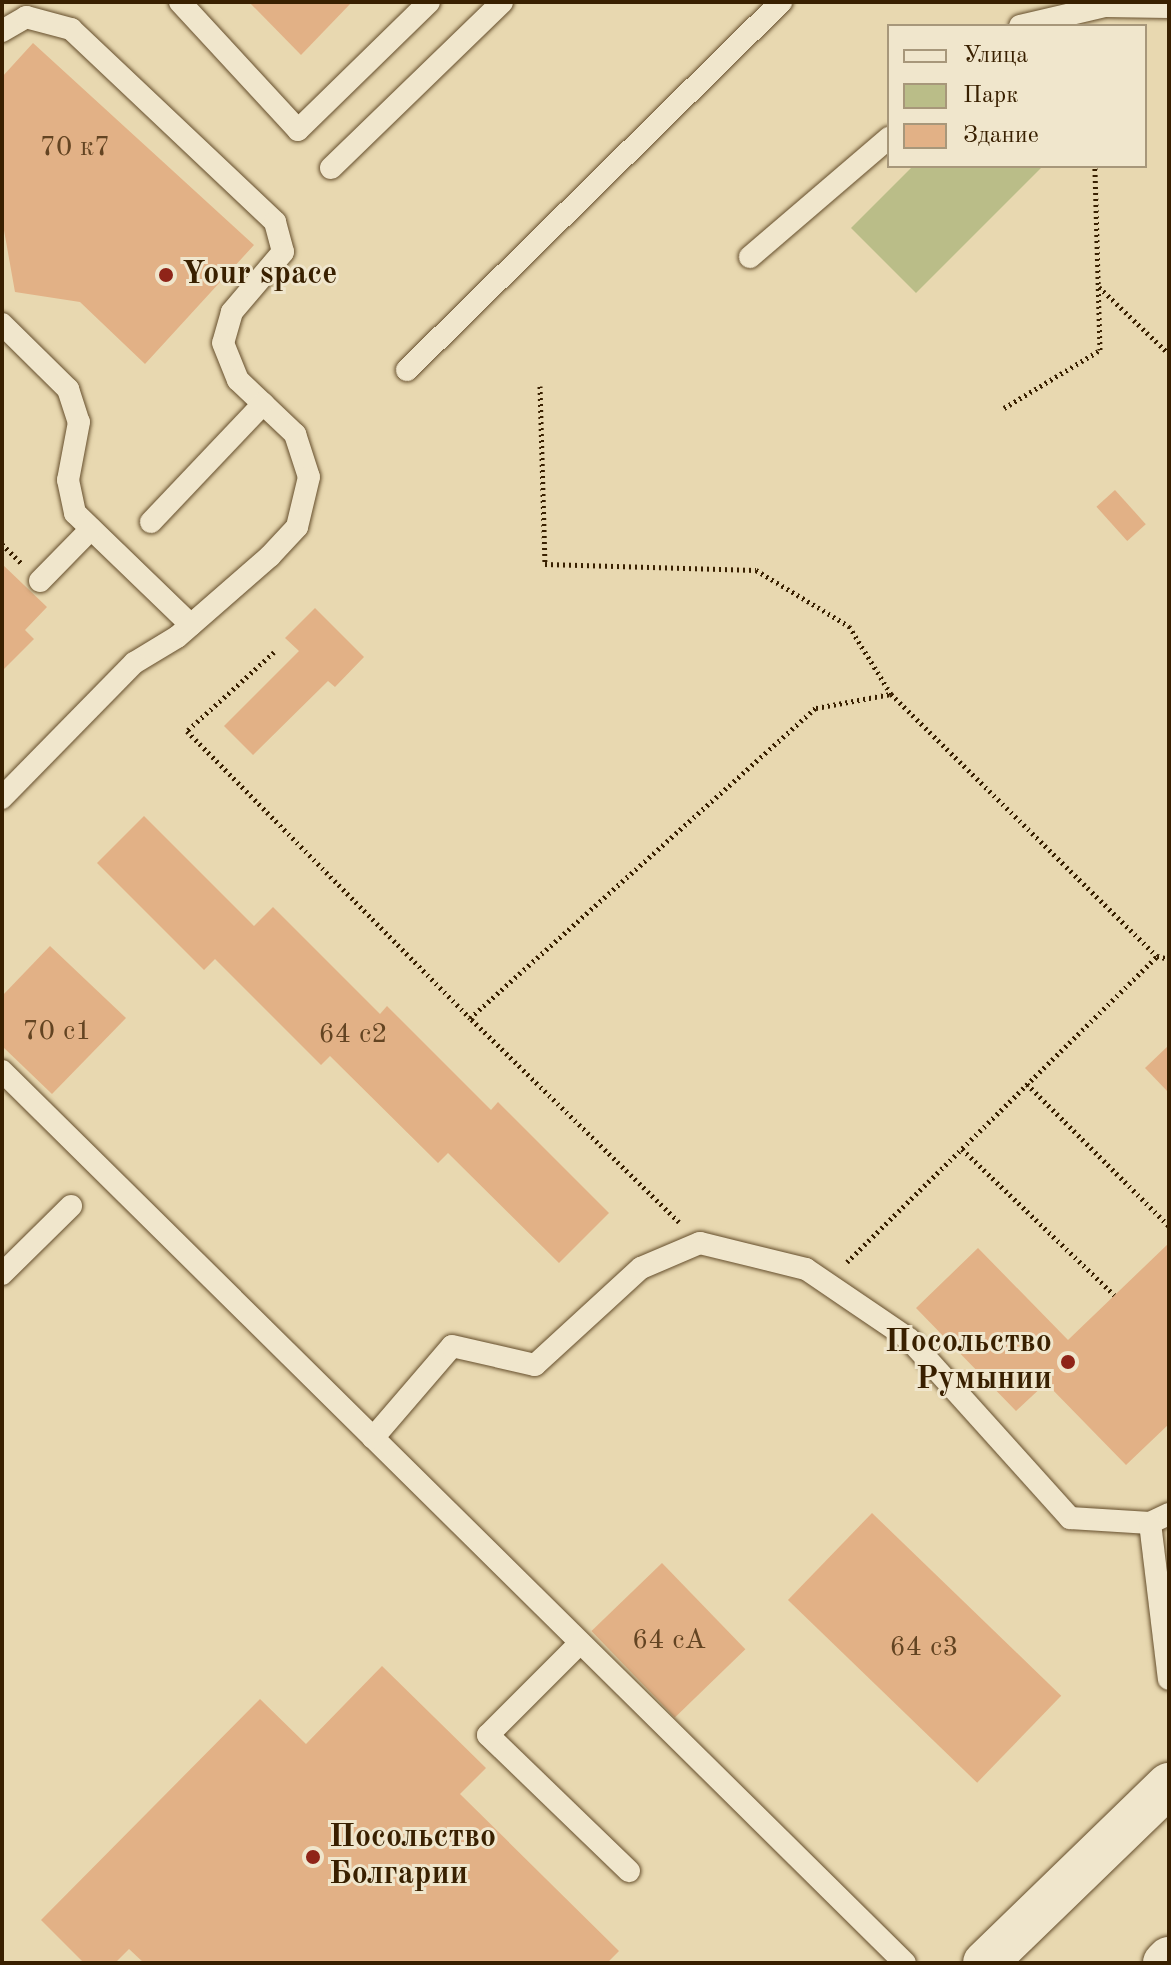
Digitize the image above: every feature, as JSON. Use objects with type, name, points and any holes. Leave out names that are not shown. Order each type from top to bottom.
[{"type":"street","points":[[985,1963],[1169,1785]]},
{"type":"street","points":[[1165,1963],[1169,1959]]},
{"type":"lane","points":[[180,2],[298,130],[429,2]]},
{"type":"lane","points":[[331,168],[502,2]]},
{"type":"lane","points":[[407,370],[781,2]]},
{"type":"lane","points":[[1028,24],[1105,6],[1169,7]]},
{"type":"lane","points":[[2,31],[26,17],[71,29],[275,222],[283,252],[232,312],[223,343],[238,380],[304,452],[308,500],[297,527],[191,625],[134,663],[2,798]]},
{"type":"lane","points":[[750,257],[887,140]]},
{"type":"lane","points":[[2,324],[68,389],[79,431],[68,491],[91,529],[191,625]]},
{"type":"lane","points":[[151,522],[263,404]]},
{"type":"lane","points":[[40,581],[91,529]]},
{"type":"lane","points":[[2,1071],[905,1963]]},
{"type":"lane","points":[[2,1274],[71,1206]]},
{"type":"lane","points":[[373,1438],[452,1346],[535,1365],[641,1268],[700,1243],[806,1269],[909,1339],[1070,1518],[1159,1519],[1169,1679]]},
{"type":"lane","points":[[580,1643],[488,1735],[629,1871]]},
{"type":"path","points":[[1004,408],[1100,350],[1095,168]]},
{"type":"path","points":[[1099,286],[1169,354]]},
{"type":"path","points":[[540,386],[545,564],[756,570],[849,626],[891,694],[1157,956],[1169,959]]},
{"type":"path","points":[[274,652],[187,731],[470,1018],[700,1243]]},
{"type":"path","points":[[470,1018],[816,708],[891,694]]},
{"type":"path","points":[[826,1283],[1157,956]]},
{"type":"path","points":[[1027,1084],[1169,1226]]},
{"type":"path","points":[[962,1149],[1114,1295]]},
{"type":"green space","points":[[911,168],[1041,168],[916,293],[851,228]]},
{"type":"building","points":[[249,2],[352,2],[301,55]]},
{"type":"building","points":[[33,43],[254,245],[145,364],[80,302],[15,292],[2,219],[2,77]]},
{"type":"building","points":[[1115,490],[1146,524],[1127,541],[1096,507]]},
{"type":"building","points":[[2,564],[47,607],[25,630],[34,639],[2,671]]},
{"type":"building","points":[[315,608],[364,657],[335,687],[328,681],[253,755],[224,726],[299,651],[285,638]]},
{"type":"building","points":[[144,816],[254,926],[273,907],[380,1014],[387,1006],[491,1110],[498,1102],[609,1213],[559,1263],[448,1153],[438,1163],[330,1056],[321,1065],[215,959],[204,970],[97,863]]},
{"type":"building","points":[[50,946],[126,1018],[52,1094],[2,1046],[2,996]]},
{"type":"building","points":[[1169,1045],[1169,1093],[1145,1068]]},
{"type":"building","name":"Посольство Румынии","points":[[1169,1243],[1169,1424],[1126,1465],[1046,1383],[1016,1411],[916,1308],[978,1248],[1068,1340]]},
{"type":"building","points":[[872,1513],[1061,1696],[977,1783],[788,1600]]},
{"type":"building","points":[[662,1563],[745,1649],[675,1717],[592,1631]]},
{"type":"building","name":"Посольство Болгарии","points":[[382,1666],[486,1768],[460,1794],[619,1951],[607,1963],[144,1963],[129,1949],[115,1963],[84,1963],[41,1920],[260,1699],[306,1744]]},
{"type":"place","name":"Your space","points":[[166,275]]},
{"type":"place","name":"Посольство Румынии","points":[[1068,1362]]},
{"type":"place","name":"Посольство Болгарии","points":[[313,1857]]}]
